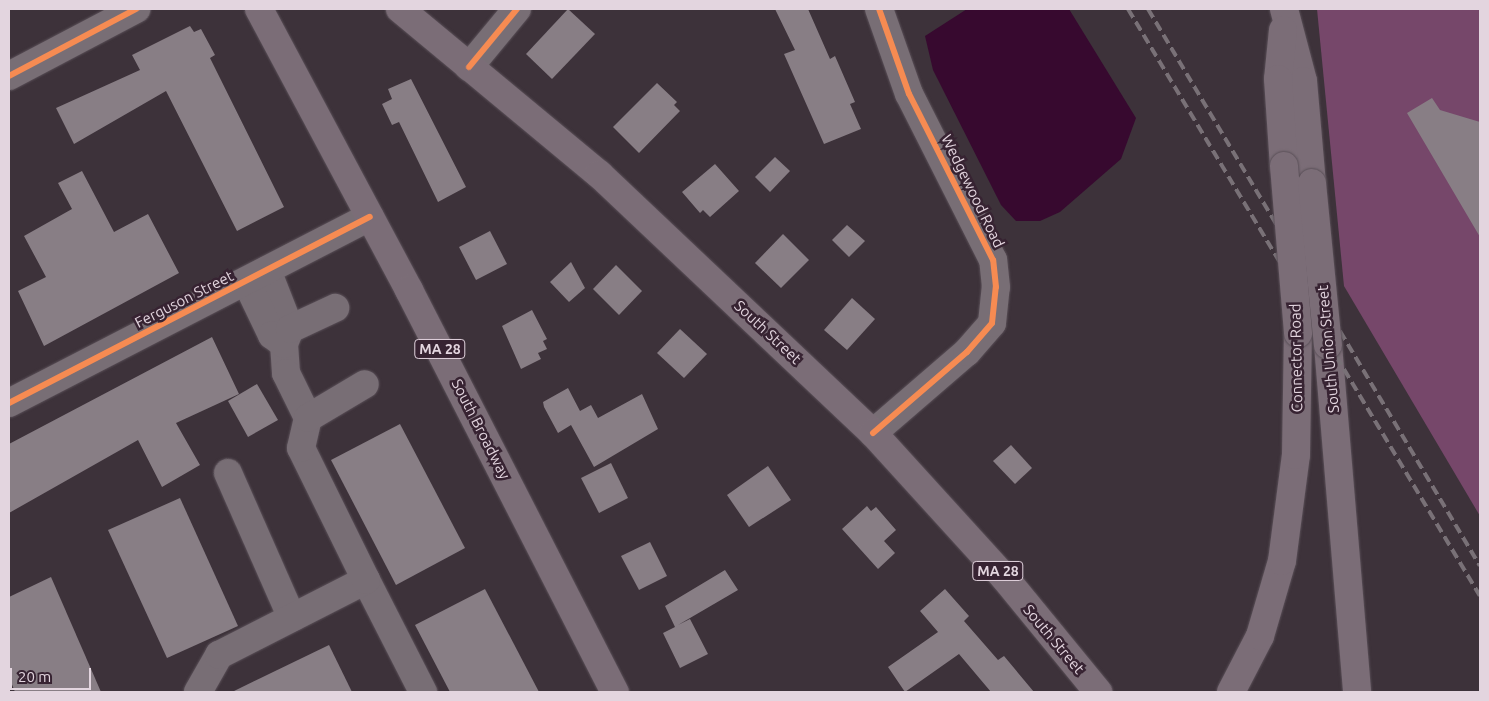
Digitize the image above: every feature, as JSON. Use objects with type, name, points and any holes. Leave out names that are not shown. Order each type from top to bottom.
[{"type":"main road","name":"South Broadway","points":[[259,9],[370,217],[615,692]]},
{"type":"main road","name":"South Street","points":[[400,9],[599,174],[873,433],[1004,577],[1098,692]]},
{"type":"main road","name":"Connector Road","points":[[1231,692],[1260,636],[1282,560],[1296,456],[1298,333],[1278,79],[1284,11]]},
{"type":"main road","name":"South Union Street","points":[[1284,11],[1303,81],[1328,345],[1357,692]]},
{"type":"street","points":[[9,76],[136,9]]},
{"type":"street","points":[[469,67],[517,9]]},
{"type":"street","name":"Wedgewood Road","points":[[873,433],[967,352],[992,323],[996,287],[993,260],[909,94],[879,9]]},
{"type":"street","name":"Ferguson Street","points":[[9,403],[370,217]]},
{"type":"street","points":[[257,276],[272,336],[287,337],[335,308]]},
{"type":"street","points":[[287,337],[292,392],[308,418],[302,448],[423,692]]},
{"type":"street","points":[[308,418],[364,384]]},
{"type":"street","points":[[228,473],[292,618]]},
{"type":"street","points":[[198,692],[219,655],[366,580]]},
{"type":"shaded area","points":[[967,9],[1069,9],[1136,118],[1121,159],[1060,212],[1040,221],[1016,221],[1001,205],[933,70],[925,36]]},
{"type":"shaded area","points":[[1317,9],[1480,9],[1480,516],[1344,286]]},
{"type":"building","points":[[568,9],[595,34],[552,79],[526,54]]},
{"type":"building","points":[[775,9],[808,9],[830,59],[835,56],[855,102],[850,104],[861,129],[824,144],[784,54],[795,50]]},
{"type":"building","points":[[190,26],[194,32],[201,29],[215,55],[210,58],[284,207],[237,231],[166,91],[74,144],[56,108],[140,70],[132,55]]},
{"type":"building","points":[[411,79],[466,187],[438,202],[399,122],[392,125],[382,104],[392,99],[388,89]]},
{"type":"building","points":[[657,83],[677,102],[674,105],[680,111],[639,153],[613,127]]},
{"type":"building","points":[[1432,98],[1440,110],[1480,122],[1480,237],[1407,113]]},
{"type":"building","points":[[775,157],[790,171],[770,192],[755,177]]},
{"type":"building","points":[[715,164],[739,191],[710,217],[703,210],[700,213],[682,192]]},
{"type":"building","points":[[82,171],[114,232],[148,214],[179,273],[44,346],[18,291],[46,277],[24,236],[72,209],[58,183]]},
{"type":"building","points":[[847,225],[865,241],[849,257],[832,240]]},
{"type":"building","points":[[490,231],[507,264],[476,280],[459,247]]},
{"type":"building","points":[[783,234],[809,260],[781,288],[755,263]]},
{"type":"building","points":[[571,262],[585,288],[569,302],[550,282]]},
{"type":"building","points":[[616,265],[642,291],[619,315],[593,289]]},
{"type":"building","points":[[852,298],[875,319],[847,350],[824,330]]},
{"type":"building","points":[[532,310],[547,339],[543,341],[547,349],[538,353],[541,359],[521,369],[502,326]]},
{"type":"building","points":[[680,329],[707,354],[684,378],[657,353]]},
{"type":"building","points":[[212,337],[239,394],[176,423],[200,465],[162,487],[138,440],[9,513],[9,444]]},
{"type":"building","points":[[257,384],[278,420],[248,437],[228,401]]},
{"type":"building","points":[[568,388],[580,411],[591,405],[598,418],[642,394],[658,429],[594,467],[571,425],[558,433],[544,407],[543,402]]},
{"type":"building","points":[[400,424],[465,548],[396,585],[331,460]]},
{"type":"building","points":[[1011,445],[1032,468],[1015,484],[993,461]]},
{"type":"building","points":[[611,463],[628,498],[599,513],[581,478]]},
{"type":"building","points":[[768,466],[791,500],[749,527],[727,495]]},
{"type":"building","points":[[180,498],[238,626],[167,658],[108,530]]},
{"type":"building","points":[[867,506],[871,511],[876,507],[896,530],[884,541],[895,553],[878,569],[842,529]]},
{"type":"building","points":[[650,542],[667,576],[639,590],[621,556]]},
{"type":"building","points":[[725,570],[738,590],[678,625],[690,619],[708,654],[680,668],[663,633],[675,627],[665,606]]},
{"type":"building","points":[[51,577],[101,692],[15,692],[9,677],[9,597]]},
{"type":"building","points":[[485,589],[539,692],[450,692],[415,625]]},
{"type":"building","points":[[945,589],[969,616],[964,621],[998,660],[1004,656],[1034,692],[991,692],[959,654],[905,692],[888,667],[938,632],[920,611]]},
{"type":"building","points":[[329,645],[352,692],[232,692]]},
{"type":"railway","points":[[1128,9],[1480,596]]},
{"type":"railway","points":[[1148,9],[1480,566]]},
{"type":"cycle path","points":[[9,76],[136,9]]},
{"type":"cycle path","points":[[469,67],[517,9]]},
{"type":"cycle path","points":[[873,433],[967,352],[992,323],[996,287],[993,260],[909,94],[879,9]]},
{"type":"cycle path","points":[[9,403],[370,217]]}]
